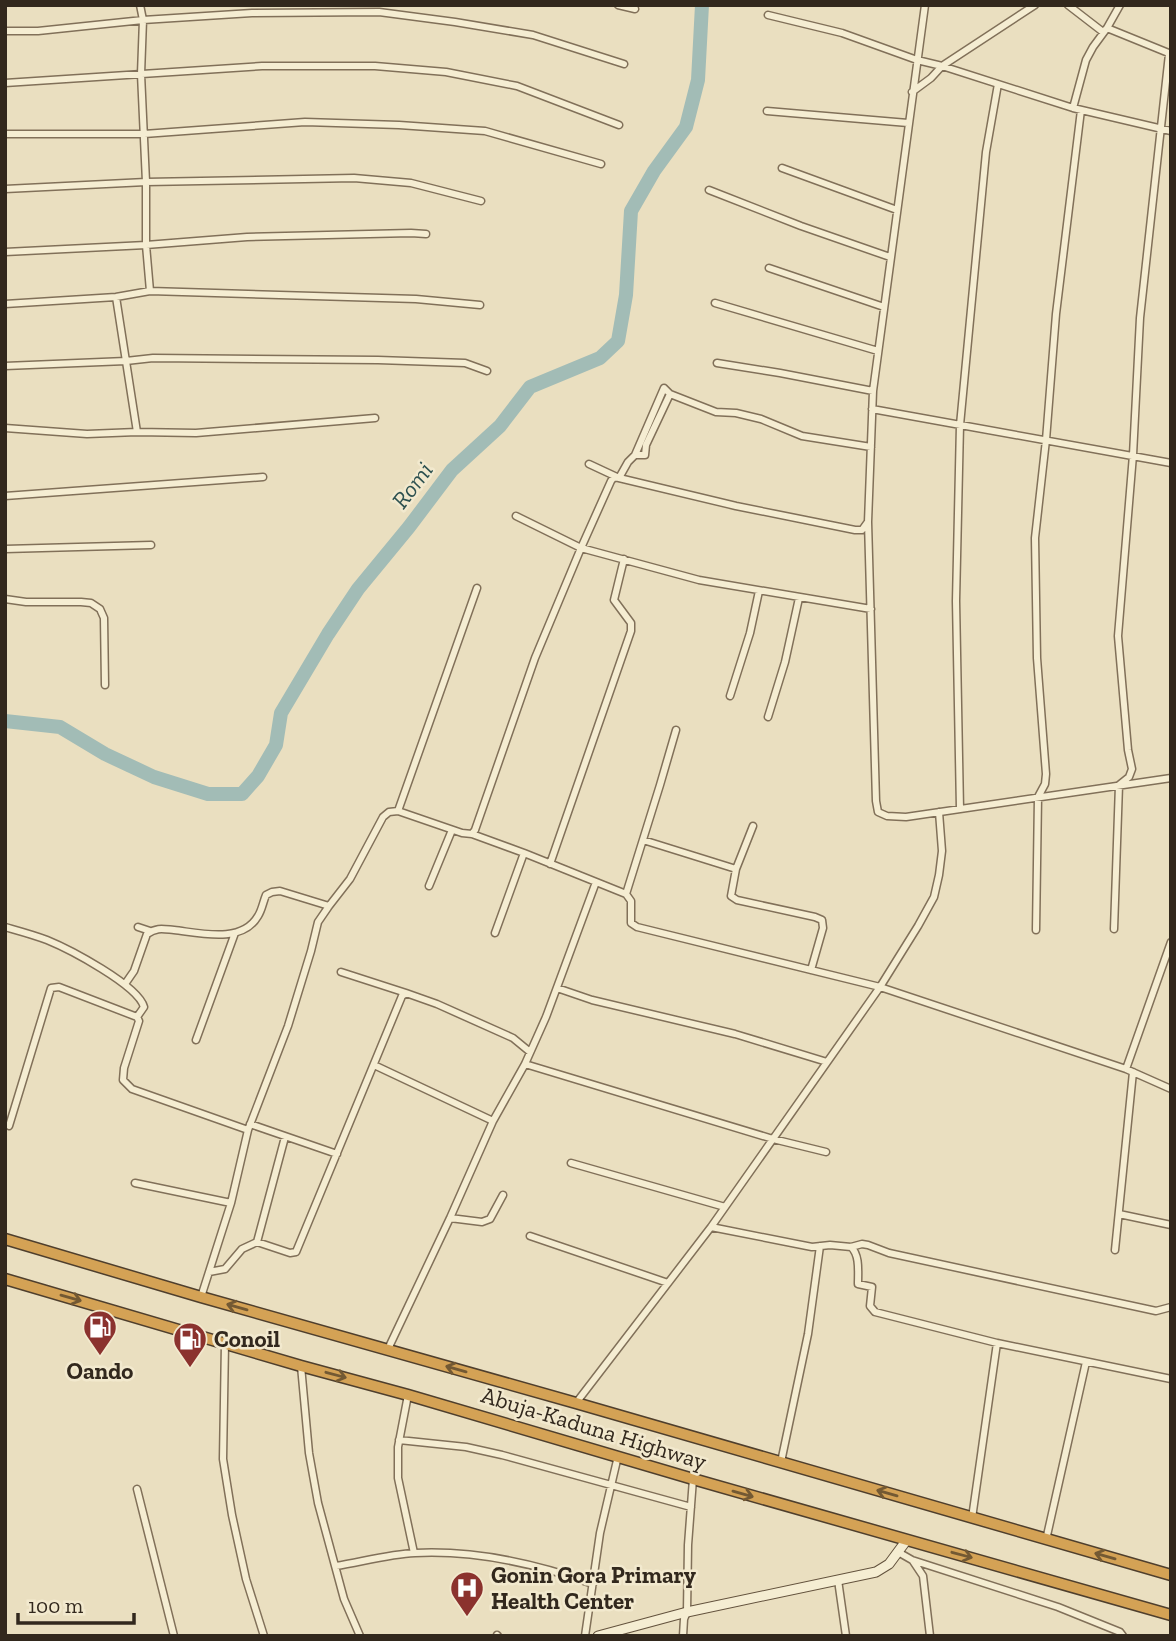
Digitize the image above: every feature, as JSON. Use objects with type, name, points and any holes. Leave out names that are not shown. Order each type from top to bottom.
[{"type":"highway","name":"Abuja-Kaduna Highway","points":[[5,1240],[1171,1575]]},
{"type":"highway","name":"Abuja-Kaduna Highway","points":[[5,1279],[906,1541],[1171,1615]]},
{"type":"street","points":[[140,5],[143,20],[141,74],[150,291]]},
{"type":"street","points":[[618,5],[635,9]]},
{"type":"street","points":[[925,5],[873,391],[868,522],[878,812],[887,816],[906,817],[1171,778]]},
{"type":"street","points":[[912,92],[942,66],[1035,5]]},
{"type":"street","points":[[1068,5],[1103,32],[1107,28]]},
{"type":"street","points":[[1073,108],[1086,60],[1120,5]]},
{"type":"street","points":[[5,31],[38,31],[143,20],[252,13],[379,12],[533,35],[624,64]]},
{"type":"street","points":[[768,15],[842,33],[917,60],[1073,108],[1171,131]]},
{"type":"street","points":[[1107,28],[1170,54],[1140,318],[1133,455],[1118,636],[1132,769],[1129,777],[1119,785],[1114,929]]},
{"type":"street","points":[[5,83],[262,65],[375,66],[446,72],[517,86],[619,125]]},
{"type":"street","points":[[960,809],[956,601],[960,425],[984,165],[998,84]]},
{"type":"street","points":[[1035,930],[1038,797],[1045,784],[1046,774],[1037,658],[1035,538],[1056,314],[1081,110]]},
{"type":"street","points":[[767,111],[908,123]]},
{"type":"street","points":[[5,134],[144,134],[306,122],[411,126],[485,131],[601,164]]},
{"type":"street","points":[[782,168],[897,210]]},
{"type":"street","points":[[5,188],[354,178],[411,183],[481,201]]},
{"type":"street","points":[[709,190],[890,257]]},
{"type":"street","points":[[5,251],[146,245],[247,237],[426,234]]},
{"type":"street","points":[[769,268],[884,307]]},
{"type":"street","points":[[5,304],[116,297],[150,291],[393,298],[480,305]]},
{"type":"street","points":[[116,297],[137,432]]},
{"type":"street","points":[[715,303],[878,351]]},
{"type":"street","points":[[5,366],[153,358],[378,360],[465,363],[487,371]]},
{"type":"street","points":[[717,363],[873,391]]},
{"type":"street","points":[[619,478],[635,455],[645,455],[646,445],[670,394],[716,412],[736,412],[761,419],[802,436],[871,447]]},
{"type":"street","points":[[872,409],[1171,463]]},
{"type":"street","points":[[5,428],[87,435],[196,433],[375,418]]},
{"type":"street","points":[[589,464],[619,478]]},
{"type":"street","points":[[5,496],[263,477]]},
{"type":"street","points":[[476,834],[535,658],[614,477],[736,506],[855,530],[862,530],[868,522]]},
{"type":"street","points":[[516,516],[581,548],[699,580],[871,609]]},
{"type":"street","points":[[5,549],[151,545]]},
{"type":"street","points":[[550,864],[631,631],[631,623],[614,600],[624,559]]},
{"type":"street","points":[[398,811],[477,588]]},
{"type":"street","points":[[730,696],[750,634],[759,591]]},
{"type":"street","points":[[768,717],[785,662],[799,598]]},
{"type":"street","points":[[5,599],[91,603],[100,609],[104,618],[105,685]]},
{"type":"street","points":[[626,894],[676,730]]},
{"type":"street","points":[[201,1297],[230,1203],[249,1127],[288,1026],[318,922],[350,879],[383,817],[389,812],[398,811],[468,835],[476,834],[626,894],[631,901],[631,923],[637,927],[880,987],[1130,1071],[1171,1089]]},
{"type":"street","points":[[576,1403],[711,1227],[880,987],[918,926],[934,897],[939,875],[942,850],[939,812]]},
{"type":"street","points":[[753,826],[736,869],[731,896],[822,920],[823,928],[811,970]]},
{"type":"street","points":[[429,887],[452,830]]},
{"type":"street","points":[[643,840],[736,869]]},
{"type":"street","points":[[495,933],[524,853]]},
{"type":"street","points":[[388,1349],[494,1121],[530,1052],[596,882]]},
{"type":"street","points":[[125,984],[134,971],[147,934],[158,928],[221,936],[234,933],[252,924],[259,915],[266,895],[272,892],[280,891],[329,905]]},
{"type":"street","points":[[5,927],[48,941],[125,984],[144,1003],[137,1017]]},
{"type":"street","points":[[138,927],[150,932]]},
{"type":"street","points":[[196,1040],[234,933]]},
{"type":"street","points":[[1115,1250],[1130,1071],[1171,942]]},
{"type":"street","points":[[341,972],[437,1004],[513,1038],[530,1052]]},
{"type":"street","points":[[9,1126],[51,988],[59,987],[137,1017]]},
{"type":"street","points":[[556,988],[592,1000],[735,1034],[827,1062]]},
{"type":"street","points":[[209,1272],[225,1269],[243,1249],[257,1242],[290,1253],[296,1252],[402,996],[406,993]]},
{"type":"street","points":[[137,1017],[139,1021],[124,1068],[123,1080],[126,1085],[337,1154]]},
{"type":"street","points":[[525,1063],[773,1139],[826,1152]]},
{"type":"street","points":[[374,1065],[494,1121]]},
{"type":"street","points":[[257,1242],[285,1137]]},
{"type":"street","points":[[571,1163],[725,1207]]},
{"type":"street","points":[[135,1183],[230,1203]]},
{"type":"street","points":[[450,1218],[472,1222],[490,1219],[503,1195]]},
{"type":"street","points":[[1119,1214],[1171,1225]]},
{"type":"street","points":[[711,1227],[812,1247],[868,1245],[889,1253],[1156,1311],[1171,1307]]},
{"type":"street","points":[[530,1236],[668,1283]]},
{"type":"street","points":[[781,1462],[808,1334],[820,1246]]},
{"type":"street","points":[[851,1247],[856,1251],[858,1283],[872,1287],[870,1306],[875,1312],[997,1343],[1171,1380]]},
{"type":"street","points":[[225,1343],[223,1459],[246,1579],[264,1636]]},
{"type":"street","points":[[972,1519],[997,1343]]},
{"type":"street","points":[[1046,1540],[1086,1362]]},
{"type":"street","points":[[301,1366],[309,1453],[318,1503],[344,1599],[360,1636]]},
{"type":"street","points":[[408,1395],[398,1440],[398,1478],[414,1553]]},
{"type":"street","points":[[398,1440],[466,1447],[502,1455],[691,1507]]},
{"type":"street","points":[[585,1636],[600,1533],[618,1456]]},
{"type":"street","points":[[683,1636],[687,1612],[693,1479]]},
{"type":"street","points":[[137,1489],[174,1636]]},
{"type":"street","points":[[598,1636],[687,1612],[876,1572],[889,1564],[906,1541]]},
{"type":"street","points":[[898,1552],[912,1560],[1058,1607],[1120,1632],[1123,1636]]},
{"type":"street","points":[[336,1566],[414,1553],[465,1555],[517,1562],[556,1571],[593,1584]]},
{"type":"street","points":[[912,1560],[923,1576],[930,1636]]},
{"type":"street","points":[[838,1580],[846,1636]]},
{"type":"waterway","name":"Romi","points":[[5,721],[60,727],[105,754],[154,777],[208,794],[242,794],[258,776],[276,745],[281,713],[328,634],[358,589],[452,470],[500,426],[530,387],[600,358],[618,341],[626,295],[631,211],[654,171],[686,127],[698,80],[702,5]]},
{"type":"place","name":"Oando","points":[[100,1357]]},
{"type":"place","name":"Conoil","points":[[190,1369]]},
{"type":"place","name":"Gonin Gora Primary Health Center","points":[[467,1618]]}]
